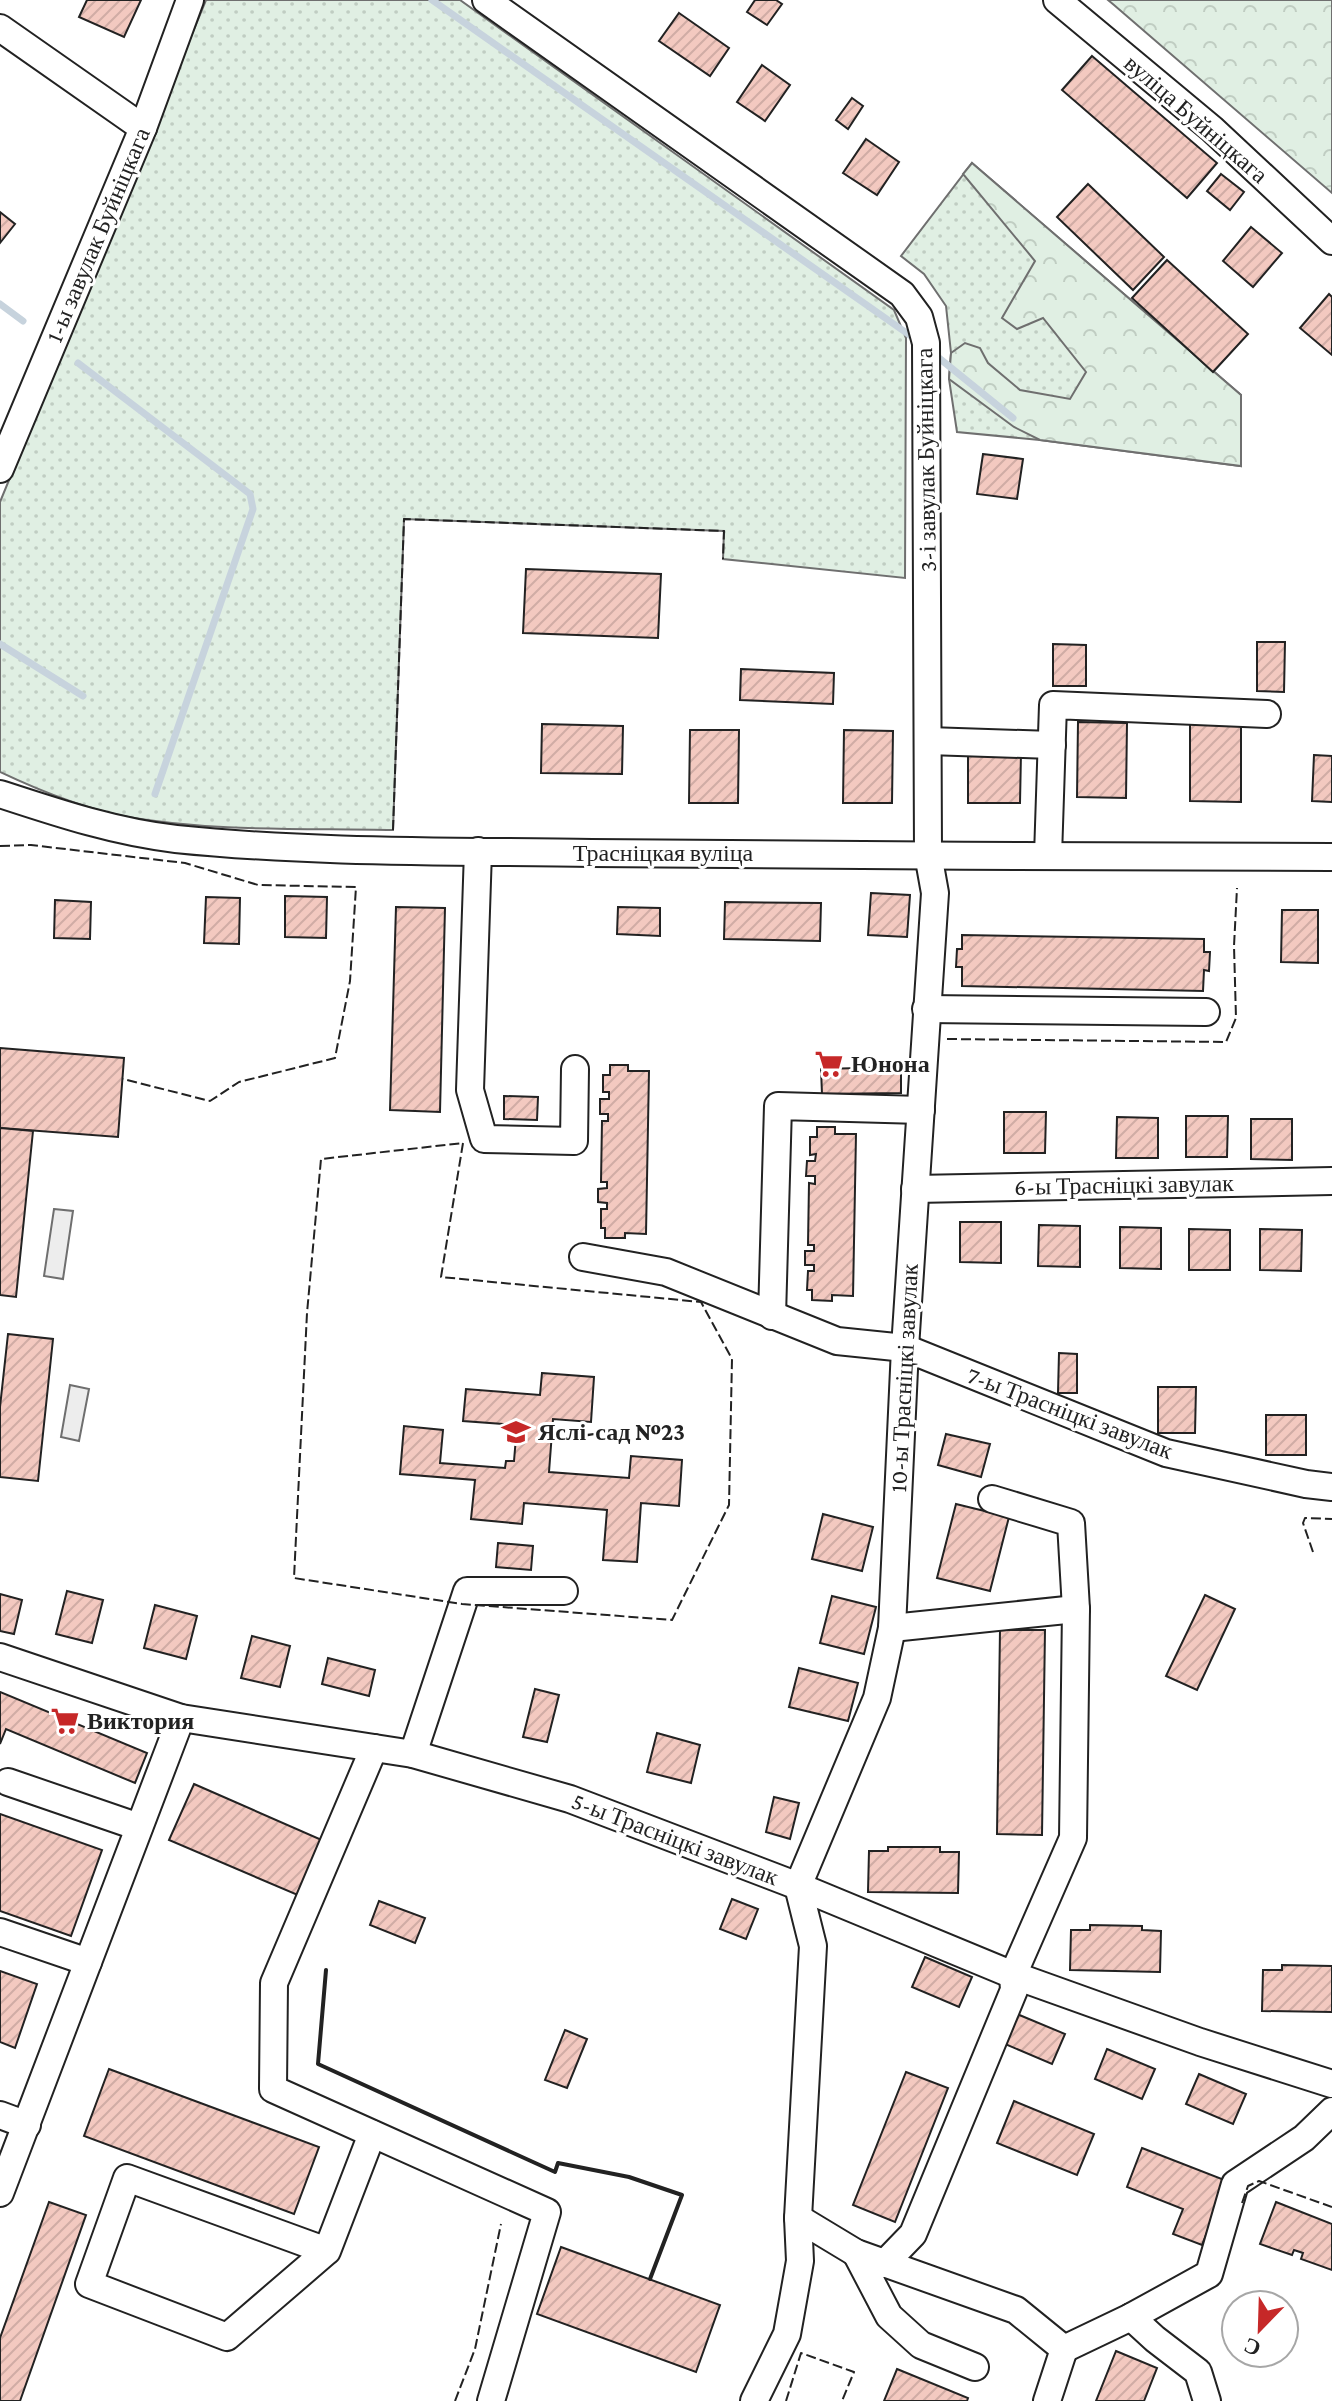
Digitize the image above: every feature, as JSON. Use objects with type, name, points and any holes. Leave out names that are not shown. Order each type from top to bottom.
[{"type":"street","name":"1-ы завулак Буйніцкага","points":[[0,469],[143,128],[190,0]]},
{"type":"street","name":"3-і завулак Буйніцкага","points":[[486,0],[902,294],[919,317],[926,343],[928,854]]},
{"type":"street","name":"вуліца Буйніцкага","points":[[1057,0],[1212,129],[1332,241]]},
{"type":"street","points":[[0,28],[143,128]]},
{"type":"street","points":[[1048,856],[1053,705],[1267,714]]},
{"type":"street","points":[[928,741],[1052,745]]},
{"type":"street","name":"Трасніцкая вуліца","points":[[0,794],[100,825],[174,839],[315,847],[1332,857]]},
{"type":"street","points":[[478,851],[470,1090],[484,1139],[574,1141],[575,1069]]},
{"type":"street","name":"10-ы Трасніцкі завулак","points":[[798,1886],[877,1698],[892,1628],[905,1348],[935,893],[928,854]]},
{"type":"street","points":[[926,1009],[1206,1012]]},
{"type":"street","points":[[772,1316],[778,1106],[921,1110]]},
{"type":"street","name":"6-ы Трасніцкі завулак","points":[[915,1189],[1332,1181]]},
{"type":"street","name":"7-ы Трасніцкі завулак","points":[[583,1257],[666,1272],[837,1341],[905,1348],[1166,1453],[1332,1487]]},
{"type":"street","points":[[884,2264],[913,2234],[1014,1990],[1013,1975],[1073,1838],[1076,1609],[1071,1523],[992,1499]]},
{"type":"street","points":[[413,1754],[467,1591],[564,1591]]},
{"type":"street","points":[[892,1628],[1076,1609]]},
{"type":"street","name":"5-ы Трасніцкі завулак","points":[[0,1657],[181,1718],[413,1754],[570,1799],[798,1886],[1013,1975],[1200,2042],[1332,2084]]},
{"type":"street","points":[[0,2193],[181,1718]]},
{"type":"street","points":[[374,1748],[274,1983],[273,2089],[547,2212],[491,2401]]},
{"type":"street","points":[[8,1782],[139,1827]]},
{"type":"street","points":[[758,2398],[787,2334],[800,2261],[798,2218],[813,1946],[798,1886]]},
{"type":"street","points":[[0,1932],[88,1962]]},
{"type":"street","points":[[1047,2401],[1064,2349],[1209,2274],[1235,2184],[1304,2138],[1332,2111]]},
{"type":"street","points":[[0,2115],[27,2125]]},
{"type":"street","points":[[327,2251],[127,2178],[89,2284],[227,2337],[327,2251],[372,2134]]},
{"type":"street","points":[[798,2218],[856,2253],[1016,2310],[1064,2349]]},
{"type":"street","points":[[856,2253],[889,2316],[921,2345],[975,2367]]},
{"type":"street","points":[[1131,2317],[1198,2372],[1207,2401]]},
{"type":"green space","points":[[206,0],[460,0],[894,310],[906,338],[905,578],[723,559],[724,531],[404,519],[393,830],[226,827],[160,822],[128,817],[63,799],[0,772],[0,502]]},
{"type":"green space","points":[[1108,0],[1332,0],[1332,193],[1114,5]]},
{"type":"green space","points":[[972,163],[1241,395],[1241,466],[957,432],[949,379],[951,353],[946,306],[924,274],[901,256]]},
{"type":"green space","points":[[972,163],[1241,395],[1241,466],[1040,440],[1014,427],[949,379],[951,353],[965,343],[980,348],[988,363],[1020,390],[1070,399],[1086,372],[1043,318],[1017,329],[1002,318],[1035,261],[963,174]]},
{"type":"shaded area","points":[[54,1209],[73,1211],[63,1279],[44,1276]]},
{"type":"shaded area","points":[[70,1385],[89,1389],[79,1441],[61,1437]]},
{"type":"building","points":[[87,0],[141,0],[124,37],[79,17]]},
{"type":"building","points":[[755,0],[776,0],[782,4],[767,25],[747,12]]},
{"type":"building","points":[[679,13],[729,48],[710,76],[659,41]]},
{"type":"building","points":[[1092,56],[1217,163],[1187,198],[1062,90]]},
{"type":"building","points":[[762,65],[790,85],[765,121],[737,102]]},
{"type":"building","points":[[852,98],[863,106],[848,129],[836,120]]},
{"type":"building","points":[[866,139],[899,162],[877,195],[843,173]]},
{"type":"building","points":[[1221,174],[1244,192],[1230,210],[1207,191]]},
{"type":"building","points":[[1088,184],[1164,257],[1133,290],[1057,217]]},
{"type":"building","points":[[0,212],[15,224],[0,243]]},
{"type":"building","points":[[1251,227],[1282,253],[1253,287],[1223,261]]},
{"type":"building","points":[[1167,260],[1248,334],[1213,372],[1132,298]]},
{"type":"building","points":[[1329,294],[1332,297],[1332,355],[1300,328]]},
{"type":"building","points":[[983,454],[1023,459],[1017,499],[977,494]]},
{"type":"building","points":[[526,569],[661,574],[658,638],[523,633]]},
{"type":"building","points":[[1257,642],[1285,642],[1284,692],[1257,691]]},
{"type":"building","points":[[1053,644],[1086,645],[1086,686],[1053,686]]},
{"type":"building","points":[[741,669],[834,673],[833,704],[740,700]]},
{"type":"building","points":[[1078,722],[1127,723],[1126,798],[1077,797]]},
{"type":"building","points":[[542,724],[623,726],[622,774],[541,773]]},
{"type":"building","points":[[1190,724],[1241,724],[1241,802],[1190,801]]},
{"type":"building","points":[[690,730],[739,730],[738,803],[689,803]]},
{"type":"building","points":[[844,730],[893,731],[892,803],[843,803]]},
{"type":"building","points":[[968,752],[1021,753],[1020,803],[968,803]]},
{"type":"building","points":[[1314,755],[1332,756],[1332,802],[1312,801]]},
{"type":"building","points":[[871,893],[910,895],[907,937],[868,935]]},
{"type":"building","points":[[285,896],[327,897],[326,938],[285,937]]},
{"type":"building","points":[[206,897],[240,898],[239,944],[204,943]]},
{"type":"building","points":[[55,900],[91,902],[90,939],[54,938]]},
{"type":"building","points":[[725,902],[821,903],[820,941],[724,939]]},
{"type":"building","points":[[396,907],[445,908],[440,1112],[390,1110]]},
{"type":"building","points":[[618,907],[660,908],[660,936],[617,934]]},
{"type":"building","points":[[1282,910],[1318,910],[1318,963],[1281,962]]},
{"type":"building","points":[[962,935],[1204,939],[1204,952],[1210,952],[1209,971],[1204,970],[1203,991],[962,986],[962,967],[956,967],[957,949],[962,949]]},
{"type":"building","points":[[0,1048],[124,1058],[118,1137],[0,1128]]},
{"type":"building","points":[[610,1065],[628,1065],[628,1071],[649,1071],[646,1234],[625,1233],[625,1238],[605,1238],[605,1228],[601,1228],[601,1209],[607,1209],[607,1203],[598,1202],[598,1189],[607,1188],[607,1182],[601,1182],[602,1121],[608,1121],[608,1114],[600,1114],[600,1099],[609,1099],[609,1092],[603,1092],[603,1075],[610,1075]]},
{"type":"building","points":[[901,1067],[901,1093],[822,1094],[821,1069]]},
{"type":"building","points":[[504,1096],[538,1097],[537,1120],[504,1119]]},
{"type":"building","points":[[1004,1112],[1046,1112],[1045,1153],[1004,1153]]},
{"type":"building","points":[[1186,1116],[1228,1116],[1227,1157],[1186,1157]]},
{"type":"building","points":[[1117,1117],[1158,1118],[1158,1158],[1116,1158]]},
{"type":"building","points":[[1251,1119],[1292,1119],[1292,1160],[1251,1159]]},
{"type":"building","points":[[817,1127],[835,1127],[835,1134],[856,1134],[853,1296],[832,1295],[832,1301],[812,1300],[812,1290],[807,1290],[808,1271],[814,1271],[814,1265],[805,1265],[805,1251],[814,1251],[814,1245],[808,1245],[809,1183],[815,1184],[815,1176],[806,1176],[807,1161],[815,1161],[816,1154],[810,1155],[810,1137],[817,1137]]},
{"type":"building","points":[[0,1128],[33,1131],[16,1297],[0,1295]]},
{"type":"building","points":[[960,1222],[1001,1222],[1001,1263],[960,1262]]},
{"type":"building","points":[[1039,1225],[1080,1226],[1080,1267],[1038,1266]]},
{"type":"building","points":[[1120,1227],[1161,1228],[1161,1269],[1120,1268]]},
{"type":"building","points":[[1189,1229],[1230,1230],[1230,1270],[1189,1270]]},
{"type":"building","points":[[1260,1229],[1302,1230],[1301,1271],[1260,1270]]},
{"type":"building","points":[[8,1334],[53,1339],[38,1481],[0,1477],[0,1407]]},
{"type":"building","points":[[1059,1353],[1077,1354],[1077,1393],[1058,1393]]},
{"type":"building","points":[[542,1373],[594,1377],[591,1422],[553,1419],[549,1472],[629,1478],[631,1456],[682,1460],[679,1506],[641,1503],[637,1562],[603,1560],[607,1510],[524,1503],[522,1524],[471,1519],[475,1480],[400,1474],[404,1426],[443,1430],[440,1463],[505,1468],[506,1461],[514,1461],[517,1425],[463,1421],[466,1389],[540,1395]]},
{"type":"building","points":[[1158,1387],[1196,1387],[1195,1433],[1158,1433]]},
{"type":"building","points":[[1266,1415],[1306,1415],[1306,1455],[1266,1455]]},
{"type":"building","points":[[946,1434],[990,1444],[981,1477],[938,1465]]},
{"type":"building","points":[[956,1504],[1009,1517],[990,1591],[937,1578]]},
{"type":"building","points":[[823,1514],[873,1527],[862,1571],[812,1559]]},
{"type":"building","points":[[498,1543],[533,1546],[531,1570],[496,1567]]},
{"type":"building","points":[[67,1591],[103,1600],[92,1643],[56,1634]]},
{"type":"building","points":[[0,1594],[22,1600],[14,1634],[0,1631]]},
{"type":"building","points":[[1205,1595],[1235,1609],[1197,1690],[1166,1676]]},
{"type":"building","points":[[832,1596],[876,1607],[864,1654],[820,1643]]},
{"type":"building","points":[[155,1605],[197,1616],[186,1659],[144,1648]]},
{"type":"building","points":[[1000,1630],[1045,1630],[1042,1835],[997,1834]]},
{"type":"building","points":[[252,1636],[290,1646],[280,1687],[241,1678]]},
{"type":"building","points":[[328,1658],[375,1670],[369,1696],[322,1684]]},
{"type":"building","points":[[799,1668],[858,1683],[848,1721],[789,1707]]},
{"type":"building","points":[[535,1689],[559,1695],[547,1742],[523,1737]]},
{"type":"building","points":[[0,1692],[147,1753],[135,1783],[6,1729],[0,1744]]},
{"type":"building","points":[[657,1733],[700,1745],[691,1783],[647,1772]]},
{"type":"building","points":[[194,1784],[324,1841],[300,1896],[169,1840]]},
{"type":"building","points":[[774,1797],[799,1803],[790,1839],[766,1832]]},
{"type":"building","points":[[0,1814],[102,1850],[71,1936],[0,1911]]},
{"type":"building","points":[[888,1847],[940,1847],[940,1852],[959,1852],[958,1893],[868,1892],[869,1851],[888,1851]]},
{"type":"building","points":[[732,1899],[758,1909],[746,1939],[720,1929]]},
{"type":"building","points":[[379,1901],[425,1918],[415,1943],[370,1925]]},
{"type":"building","points":[[1090,1925],[1142,1926],[1142,1930],[1161,1931],[1160,1972],[1070,1970],[1071,1930],[1090,1930]]},
{"type":"building","points":[[925,1957],[972,1977],[959,2007],[912,1987]]},
{"type":"building","points":[[1282,1965],[1332,1966],[1332,2012],[1262,2011],[1263,1970],[1282,1970]]},
{"type":"building","points":[[0,1971],[37,1984],[15,2048],[0,2042]]},
{"type":"building","points":[[1017,2014],[1065,2034],[1052,2064],[1005,2044]]},
{"type":"building","points":[[565,2030],[587,2039],[567,2088],[545,2080]]},
{"type":"building","points":[[1107,2049],[1155,2069],[1142,2099],[1095,2079]]},
{"type":"building","points":[[109,2069],[319,2147],[294,2214],[84,2136]]},
{"type":"building","points":[[906,2072],[948,2088],[895,2222],[853,2205]]},
{"type":"building","points":[[1199,2074],[1246,2094],[1233,2124],[1186,2104]]},
{"type":"building","points":[[1014,2101],[1094,2134],[1077,2175],[997,2143]]},
{"type":"building","points":[[1142,2148],[1227,2181],[1202,2245],[1173,2234],[1183,2209],[1127,2187]]},
{"type":"building","points":[[49,2202],[86,2215],[20,2401],[0,2401],[0,2338]]},
{"type":"building","points":[[1276,2202],[1332,2224],[1332,2270],[1301,2259],[1303,2253],[1294,2250],[1292,2255],[1260,2244]]},
{"type":"building","points":[[561,2247],[720,2305],[696,2372],[537,2314]]},
{"type":"building","points":[[1116,2351],[1157,2368],[1144,2401],[1096,2401]]},
{"type":"building","points":[[897,2369],[968,2398],[967,2401],[884,2401]]},
{"type":"waterway","points":[[432,0],[918,341]]},
{"type":"waterway","points":[[0,304],[23,321]]},
{"type":"waterway","points":[[934,354],[1013,418]]},
{"type":"waterway","points":[[78,363],[250,494],[253,509],[155,794]]},
{"type":"waterway","points":[[0,644],[83,696]]},
{"type":"fence","points":[[393,830],[404,519],[724,531],[723,559]]},
{"type":"fence","points":[[0,846],[31,845],[185,863],[258,885],[356,887],[350,981],[335,1058],[239,1082],[210,1101],[123,1079]]},
{"type":"fence","points":[[947,1039],[1226,1042],[1236,1018],[1234,946],[1237,888]]},
{"type":"fence","points":[[463,1143],[441,1277],[701,1302],[732,1359],[729,1505],[672,1620],[462,1604],[294,1578],[307,1313],[321,1159],[463,1143]]},
{"type":"fence","points":[[1313,1552],[1303,1523],[1305,1518],[1332,1519]]},
{"type":"fence","points":[[1242,2203],[1248,2186],[1259,2181],[1332,2207]]},
{"type":"fence","points":[[455,2401],[475,2349],[501,2224]]},
{"type":"fence","points":[[786,2401],[801,2353],[854,2372],[842,2401]]},
{"type":"wall","points":[[326,1970],[318,2064],[555,2172],[558,2163],[629,2177],[682,2195],[650,2279]]},
{"type":"place","name":"Юнона","points":[[829,1064]]},
{"type":"place","name":"Яслі-сад №23","points":[[516,1432]]},
{"type":"place","name":"Виктория","points":[[65,1721]]}]
